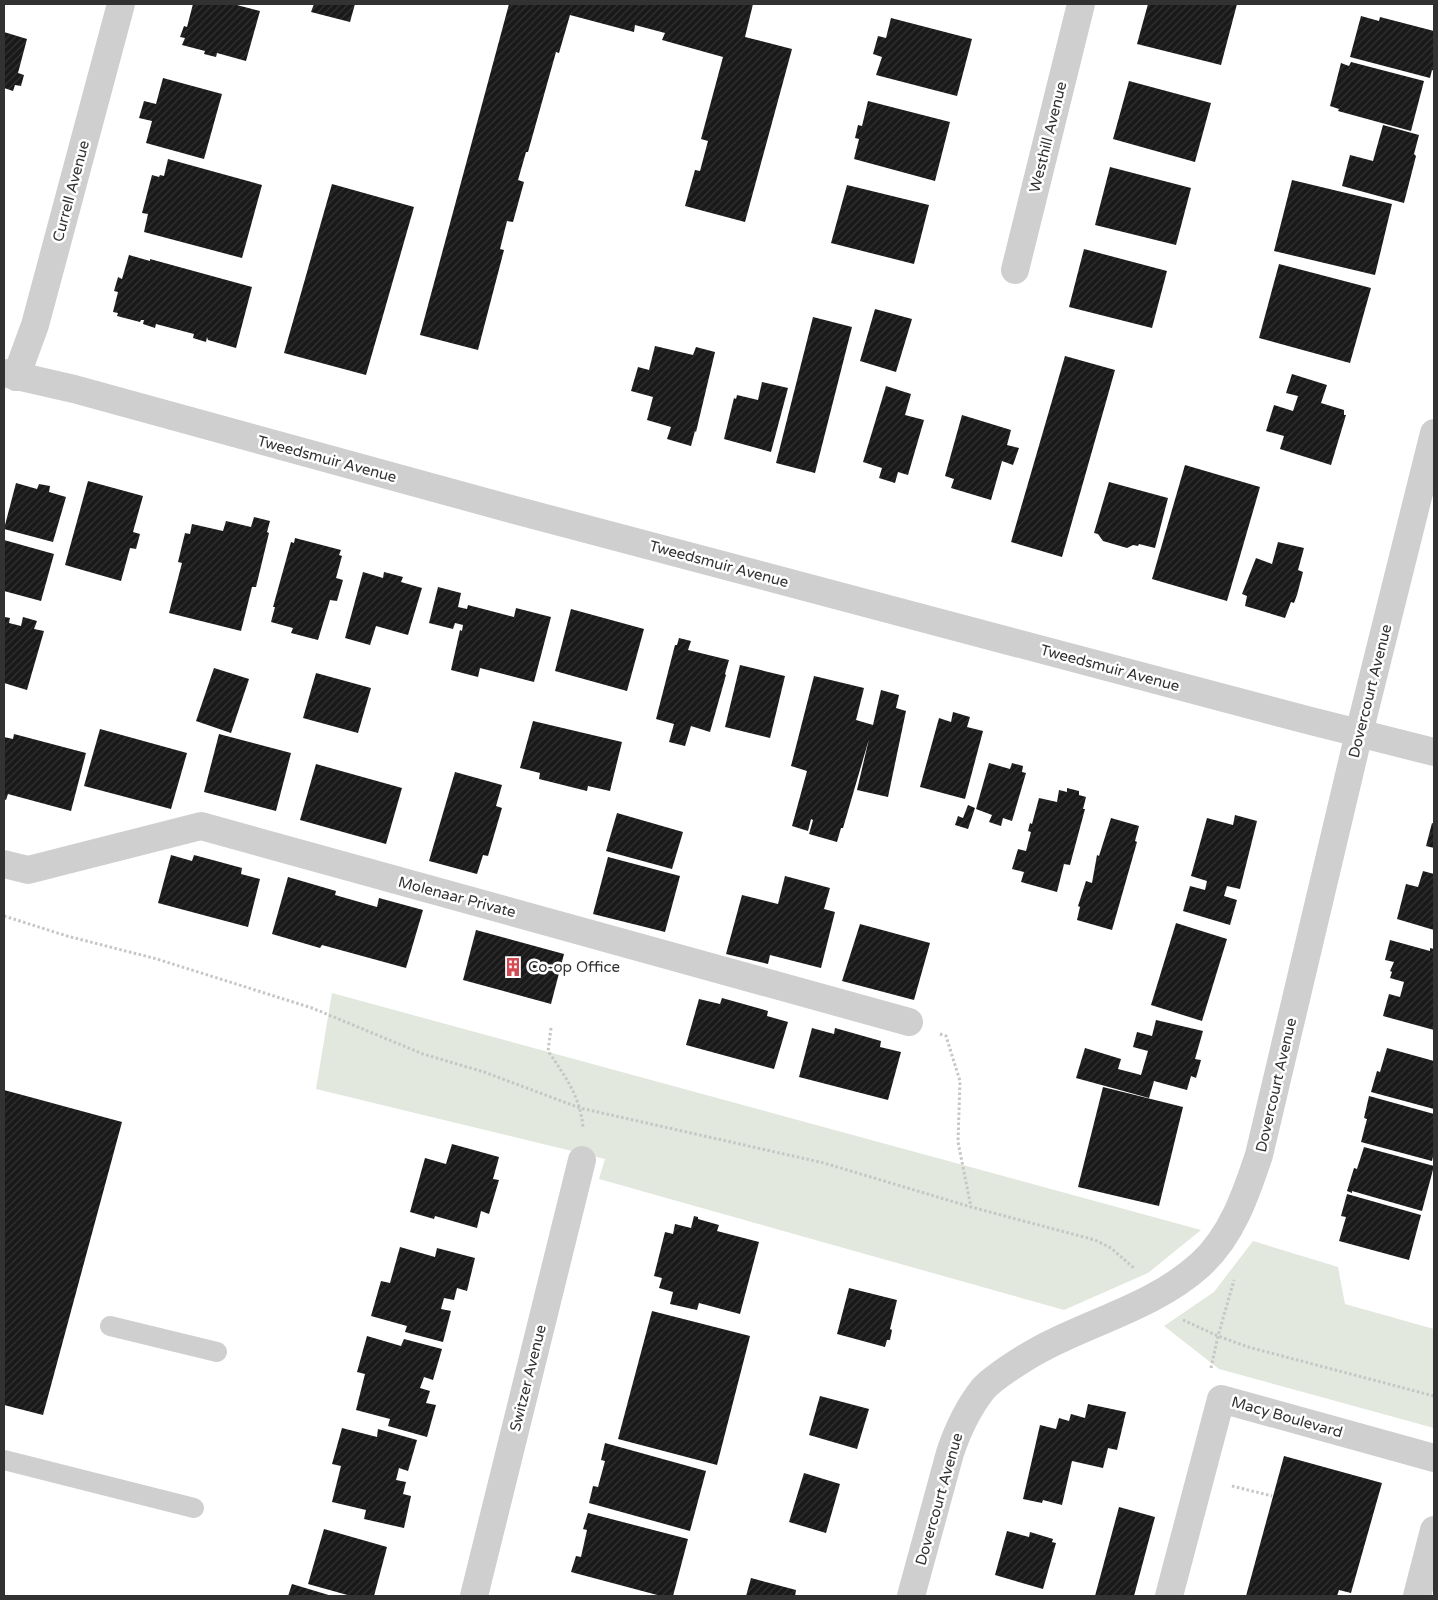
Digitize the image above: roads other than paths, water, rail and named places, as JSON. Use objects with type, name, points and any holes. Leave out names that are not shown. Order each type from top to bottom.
[{"type":"street","name":"Currell Avenue","points":[[10,375],[35,325],[121,4]]},
{"type":"street","name":"Westhill Avenue","points":[[1015,270],[1082,4]]},
{"type":"street","name":"Tweedsmuir Avenue","points":[[10,375],[74,389],[530,514],[1434,752]]},
{"type":"street","name":"Dovercourt Avenue","points":[[911,1596],[953,1445],[970,1407],[985,1387],[1007,1369],[1033,1353],[1132,1308],[1178,1283],[1201,1264],[1219,1244],[1244,1200],[1259,1155],[1359,733],[1434,433]]},
{"type":"street","name":"Molenaar Private","points":[[4,864],[28,870],[201,826],[909,1022]]},
{"type":"street","name":"Switzer Avenue","points":[[474,1596],[582,1160]]},
{"type":"street","name":"Macy Boulevard","points":[[1169,1596],[1221,1399],[1434,1458]]},
{"type":"street","points":[[1417,1596],[1434,1530]]},
{"type":"lane","points":[[110,1326],[217,1352]]},
{"type":"lane","points":[[4,1460],[194,1508]]},
{"type":"place","name":"Co-op Office","points":[[513,967]]}]
